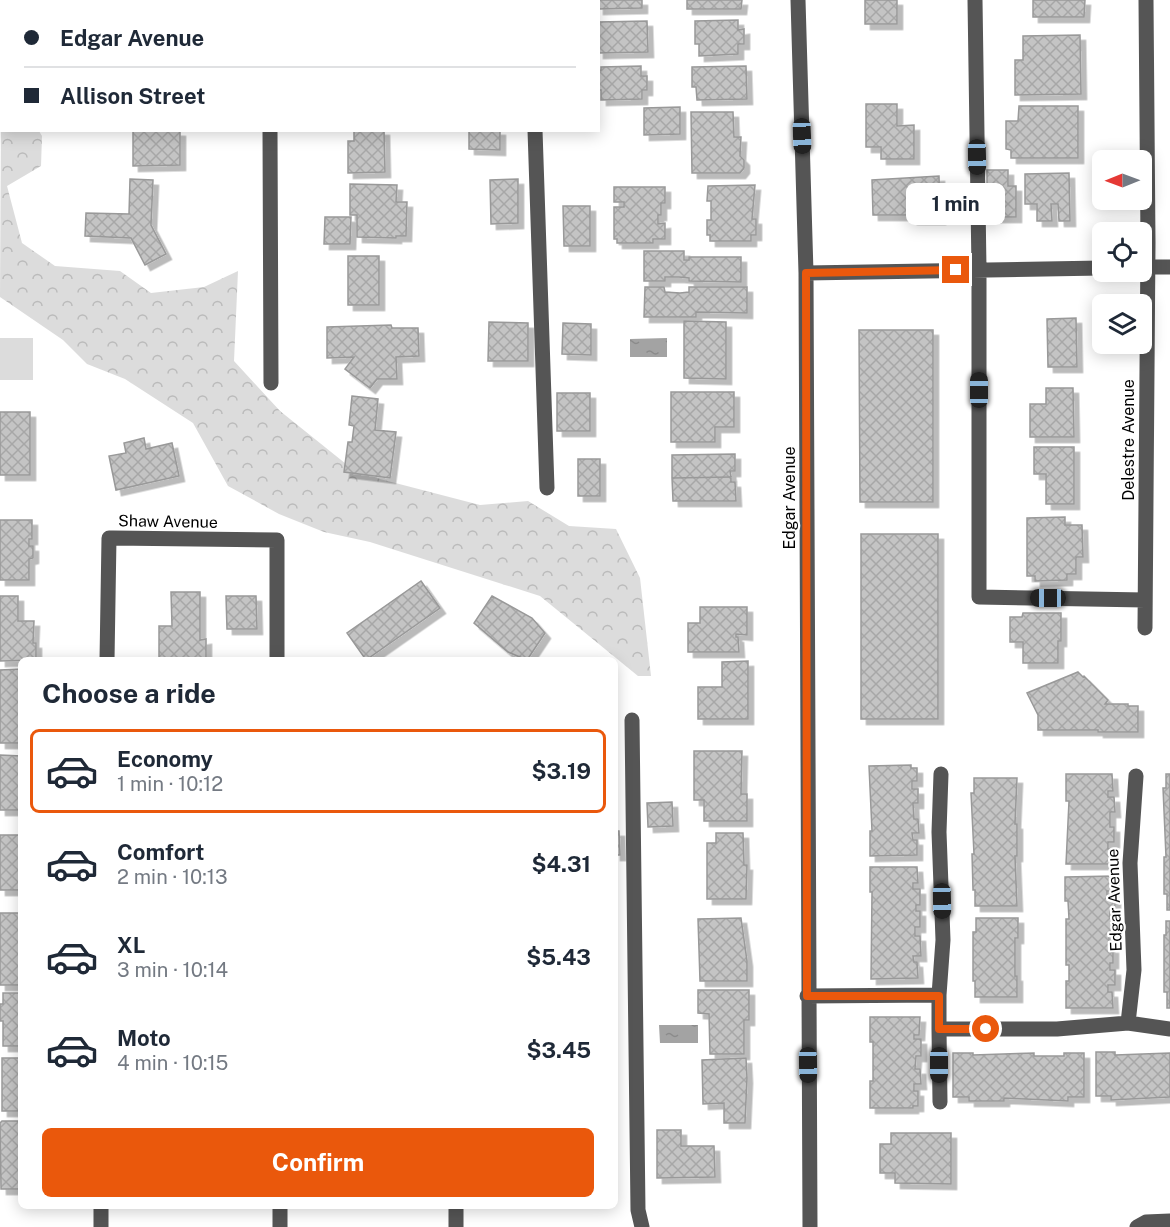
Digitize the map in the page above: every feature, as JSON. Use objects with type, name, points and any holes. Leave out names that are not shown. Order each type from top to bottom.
[{"type":"street","name":"Edgar Avenue","points":[[798,0],[806,273],[807,996],[810,1227]]},
{"type":"street","points":[[975,0],[979,269],[979,597],[1145,600]]},
{"type":"street","name":"Delestre Avenue","points":[[1144,222],[1146,0]]},
{"type":"street","points":[[270,132],[271,383]]},
{"type":"street","points":[[534,132],[547,488]]},
{"type":"street","points":[[1152,267],[1170,267]]},
{"type":"street","points":[[806,273],[1092,268]]},
{"type":"street","name":"Delestre Avenue","points":[[1144,282],[1145,628]]},
{"type":"street","name":"Shaw Avenue","points":[[107,657],[109,538],[277,540],[278,657]]},
{"type":"street","points":[[632,720],[639,1210],[642,1227]]},
{"type":"street","points":[[940,1102],[939,996],[943,940],[939,832],[941,774]]},
{"type":"street","name":"Edgar Avenue","points":[[1128,1023],[1134,970],[1130,856],[1136,777]]},
{"type":"street","points":[[807,996],[939,996]]},
{"type":"street","points":[[939,1029],[1057,1029],[1128,1023],[1170,1029]]},
{"type":"street","points":[[101,1227],[102,1209]]},
{"type":"street","points":[[280,1209],[280,1227]]},
{"type":"street","points":[[456,1209],[456,1227]]},
{"type":"street","points":[[1137,1227],[1146,1222],[1170,1221]]},
{"type":"green space","points":[[1,132],[40,132],[42,136],[41,166],[7,186],[22,243],[55,266],[120,271],[151,293],[204,287],[238,271],[234,361],[280,411],[351,468],[380,479],[480,505],[528,501],[569,526],[616,529],[640,578],[651,676],[638,676],[618,660],[618,657],[615,657],[540,596],[370,542],[324,532],[279,514],[228,486],[193,423],[125,379],[87,364],[63,340],[0,297]]},
{"type":"green space","points":[[0,338],[33,338],[33,380],[0,380]]},
{"type":"water","points":[[667,338],[667,357],[630,357],[630,339]]},
{"type":"water","points":[[659,1025],[698,1025],[698,1043],[660,1043]]},
{"type":"building","points":[[600,0],[642,0],[642,8],[600,9]]},
{"type":"building","points":[[687,0],[742,0],[741,9],[687,9]]},
{"type":"building","points":[[865,0],[897,0],[897,24],[865,24]]},
{"type":"building","points":[[1033,0],[1085,0],[1084,17],[1033,17]]},
{"type":"building","points":[[738,20],[738,30],[744,29],[744,44],[738,44],[738,54],[699,56],[699,44],[695,44],[695,21]]},
{"type":"building","points":[[647,21],[648,52],[600,53],[600,22]]},
{"type":"building","points":[[1080,35],[1081,94],[1015,95],[1015,60],[1023,60],[1023,36]]},
{"type":"building","points":[[641,66],[641,76],[647,76],[647,90],[642,90],[642,99],[601,100],[601,67]]},
{"type":"building","points":[[746,66],[747,99],[697,100],[696,87],[692,87],[692,67]]},
{"type":"building","points":[[866,104],[897,104],[897,126],[914,125],[914,159],[881,159],[881,147],[866,147]]},
{"type":"building","points":[[1019,106],[1078,106],[1078,158],[1011,158],[1011,150],[1006,149],[1006,121],[1018,121]]},
{"type":"building","points":[[680,107],[680,134],[644,135],[644,108]]},
{"type":"building","points":[[691,112],[733,112],[734,137],[741,137],[740,156],[744,160],[744,168],[740,173],[692,173]]},
{"type":"building","points":[[133,132],[180,132],[180,165],[133,166]]},
{"type":"building","points":[[354,132],[384,132],[385,172],[348,173],[348,141],[354,141]]},
{"type":"building","points":[[469,132],[500,132],[500,150],[469,149]]},
{"type":"building","points":[[987,170],[1008,170],[1008,186],[1016,186],[1016,217],[987,217]]},
{"type":"building","points":[[1069,173],[1070,221],[1059,221],[1058,204],[1051,204],[1052,221],[1037,221],[1037,204],[1025,204],[1025,174]]},
{"type":"building","points":[[939,176],[940,219],[912,219],[912,215],[873,215],[872,180]]},
{"type":"building","points":[[130,179],[153,180],[151,225],[166,254],[145,265],[131,238],[85,236],[86,213],[129,214]]},
{"type":"building","points":[[518,179],[518,223],[491,224],[490,180]]},
{"type":"building","points":[[350,184],[397,185],[396,202],[407,202],[406,236],[357,237],[357,215],[350,215]]},
{"type":"building","points":[[755,185],[752,219],[756,219],[756,235],[751,235],[751,241],[710,241],[710,235],[707,235],[707,220],[711,220],[711,201],[707,201],[708,186]]},
{"type":"building","points":[[614,187],[665,187],[665,203],[661,203],[658,224],[665,223],[665,239],[653,239],[653,243],[617,243],[617,239],[614,239],[614,207],[624,207],[624,202],[614,202]]},
{"type":"building","points":[[563,206],[590,206],[590,246],[564,246]]},
{"type":"building","points":[[325,217],[351,217],[350,244],[324,244]]},
{"type":"building","points":[[644,251],[684,251],[684,260],[689,260],[689,257],[741,257],[741,282],[689,281],[689,278],[679,277],[665,277],[665,281],[644,281]]},
{"type":"building","points":[[348,256],[379,256],[379,305],[348,305]]},
{"type":"building","points":[[645,287],[664,287],[665,292],[680,293],[689,292],[689,287],[747,287],[747,313],[696,312],[696,317],[644,317]]},
{"type":"building","points":[[1076,318],[1077,367],[1048,367],[1047,319]]},
{"type":"building","points":[[684,321],[726,322],[726,379],[684,378]]},
{"type":"building","points":[[489,322],[528,323],[528,361],[488,361]]},
{"type":"building","points":[[563,323],[591,324],[591,355],[562,354]]},
{"type":"building","points":[[391,325],[392,328],[418,328],[419,356],[396,357],[397,379],[377,379],[370,388],[345,369],[354,357],[327,358],[327,327]]},
{"type":"building","points":[[859,330],[933,330],[933,502],[860,502]]},
{"type":"building","points":[[1046,388],[1073,388],[1074,437],[1030,437],[1030,404],[1046,404]]},
{"type":"building","points":[[671,392],[734,392],[734,427],[715,427],[715,442],[671,442]]},
{"type":"building","points":[[557,393],[590,393],[590,431],[557,431]]},
{"type":"building","points":[[352,396],[378,399],[375,430],[396,432],[390,478],[344,472],[348,442],[352,442],[354,426],[349,425]]},
{"type":"building","points":[[0,412],[30,412],[30,475],[0,475]]},
{"type":"building","points":[[144,438],[146,449],[172,443],[179,476],[116,490],[109,456],[126,453],[124,443]]},
{"type":"building","points":[[1034,447],[1074,447],[1074,504],[1046,504],[1046,474],[1034,474]]},
{"type":"building","points":[[735,454],[735,471],[730,471],[731,477],[672,478],[672,455]]},
{"type":"building","points":[[578,459],[600,459],[600,496],[578,496]]},
{"type":"building","points":[[731,477],[731,482],[735,482],[736,501],[673,501],[672,478]]},
{"type":"building","points":[[1065,517],[1065,525],[1082,525],[1083,557],[1076,557],[1076,574],[1067,574],[1067,580],[1035,581],[1035,576],[1027,576],[1027,518]]},
{"type":"building","points":[[0,520],[32,520],[32,539],[29,539],[29,546],[33,546],[33,558],[29,559],[29,580],[0,580]]},
{"type":"building","points":[[861,534],[938,534],[938,719],[861,719]]},
{"type":"building","points":[[421,581],[440,608],[370,657],[364,657],[347,633]]},
{"type":"building","points":[[171,592],[200,592],[200,640],[206,639],[206,657],[159,657],[159,626],[172,626]]},
{"type":"building","points":[[0,596],[18,596],[18,621],[34,621],[33,643],[36,643],[36,657],[18,657],[18,660],[0,661]]},
{"type":"building","points":[[226,596],[256,596],[257,629],[227,629]]},
{"type":"building","points":[[492,596],[532,618],[545,633],[529,657],[520,657],[508,652],[474,623]]},
{"type":"building","points":[[700,607],[747,607],[747,635],[736,634],[739,652],[688,652],[688,623],[700,623]]},
{"type":"building","points":[[1023,613],[1061,613],[1058,663],[1023,663],[1023,642],[1010,642],[1010,617],[1022,617]]},
{"type":"building","points":[[748,661],[748,719],[698,719],[698,687],[722,687],[722,662]]},
{"type":"building","points":[[18,669],[18,743],[0,743],[0,670]]},
{"type":"building","points":[[1078,672],[1108,700],[1105,704],[1138,706],[1138,732],[1038,730],[1038,715],[1027,693]]},
{"type":"building","points":[[694,751],[742,751],[741,794],[747,794],[747,821],[704,821],[704,800],[694,800]]},
{"type":"building","points":[[0,755],[18,756],[18,810],[0,810]]},
{"type":"building","points":[[911,765],[911,768],[917,768],[917,781],[912,781],[912,789],[918,789],[918,803],[913,803],[914,819],[918,819],[919,833],[912,833],[913,840],[917,840],[917,855],[870,856],[870,831],[872,831],[869,766]]},
{"type":"building","points":[[1066,774],[1112,774],[1113,791],[1108,791],[1108,797],[1114,797],[1115,812],[1110,812],[1110,827],[1114,827],[1114,842],[1108,842],[1108,849],[1112,849],[1112,864],[1066,864],[1069,801],[1066,801]]},
{"type":"building","points":[[1166,774],[1170,774],[1170,910],[1167,910],[1167,894],[1164,894],[1164,857],[1166,857],[1163,788],[1166,788]]},
{"type":"building","points":[[974,778],[1017,778],[1015,824],[1017,824],[1017,856],[1015,856],[1017,906],[975,906],[971,793],[974,793]]},
{"type":"building","points":[[672,802],[673,826],[648,827],[647,803]]},
{"type":"building","points":[[618,831],[619,831],[620,855],[618,855]]},
{"type":"building","points":[[716,833],[743,833],[744,865],[747,865],[746,899],[707,899],[707,843],[716,843]]},
{"type":"building","points":[[0,835],[18,835],[18,890],[0,890]]},
{"type":"building","points":[[870,867],[917,867],[918,883],[913,883],[913,889],[920,889],[920,905],[916,905],[916,911],[920,911],[920,927],[915,927],[915,936],[920,936],[921,956],[913,956],[914,962],[917,962],[918,978],[871,979]]},
{"type":"building","points":[[1113,876],[1113,891],[1107,891],[1107,898],[1115,898],[1115,912],[1110,912],[1110,918],[1114,918],[1114,935],[1109,935],[1109,948],[1113,948],[1113,963],[1110,963],[1110,970],[1115,970],[1115,985],[1108,985],[1108,992],[1112,992],[1113,1008],[1066,1008],[1066,981],[1069,981],[1069,965],[1066,965],[1066,919],[1069,919],[1068,901],[1065,901],[1065,877]]},
{"type":"building","points":[[0,913],[18,913],[18,985],[0,985]]},
{"type":"building","points":[[741,918],[747,961],[747,981],[700,981],[698,919]]},
{"type":"building","points":[[976,918],[1018,918],[1018,938],[1015,938],[1017,997],[975,997],[973,932],[976,932]]},
{"type":"building","points":[[1166,921],[1170,921],[1170,1008],[1167,1008],[1167,992],[1164,992]]},
{"type":"building","points":[[698,990],[749,990],[749,1020],[744,1020],[744,1054],[710,1054],[709,1014],[698,1013]]},
{"type":"building","points":[[3,993],[18,993],[18,1046],[3,1046],[0,1004],[3,1004]]},
{"type":"building","points":[[870,1017],[920,1017],[919,1035],[914,1035],[914,1039],[921,1039],[921,1056],[916,1056],[915,1069],[920,1069],[921,1084],[914,1084],[914,1091],[918,1091],[918,1106],[870,1108],[873,1042],[870,1042]]},
{"type":"building","points":[[1096,1052],[1115,1052],[1115,1055],[1170,1053],[1170,1097],[1111,1100],[1111,1096],[1096,1096]]},
{"type":"building","points":[[953,1053],[973,1053],[973,1055],[1034,1053],[1034,1056],[1064,1056],[1064,1053],[1084,1053],[1084,1097],[1068,1097],[1068,1101],[1004,1098],[1004,1101],[969,1101],[969,1097],[953,1097]]},
{"type":"building","points":[[2,1058],[18,1058],[18,1111],[2,1111]]},
{"type":"building","points":[[746,1058],[745,1123],[724,1123],[724,1103],[703,1104],[702,1060]]},
{"type":"building","points":[[18,1121],[18,1189],[1,1189],[0,1123]]},
{"type":"building","points":[[657,1130],[681,1130],[681,1146],[714,1146],[715,1177],[657,1178]]},
{"type":"building","points":[[891,1133],[951,1133],[951,1184],[895,1183],[895,1173],[880,1173],[880,1144],[891,1144]]},
{"type":"route","points":[[956,270],[806,273],[807,996],[939,996],[939,1029],[986,1029]]}]
